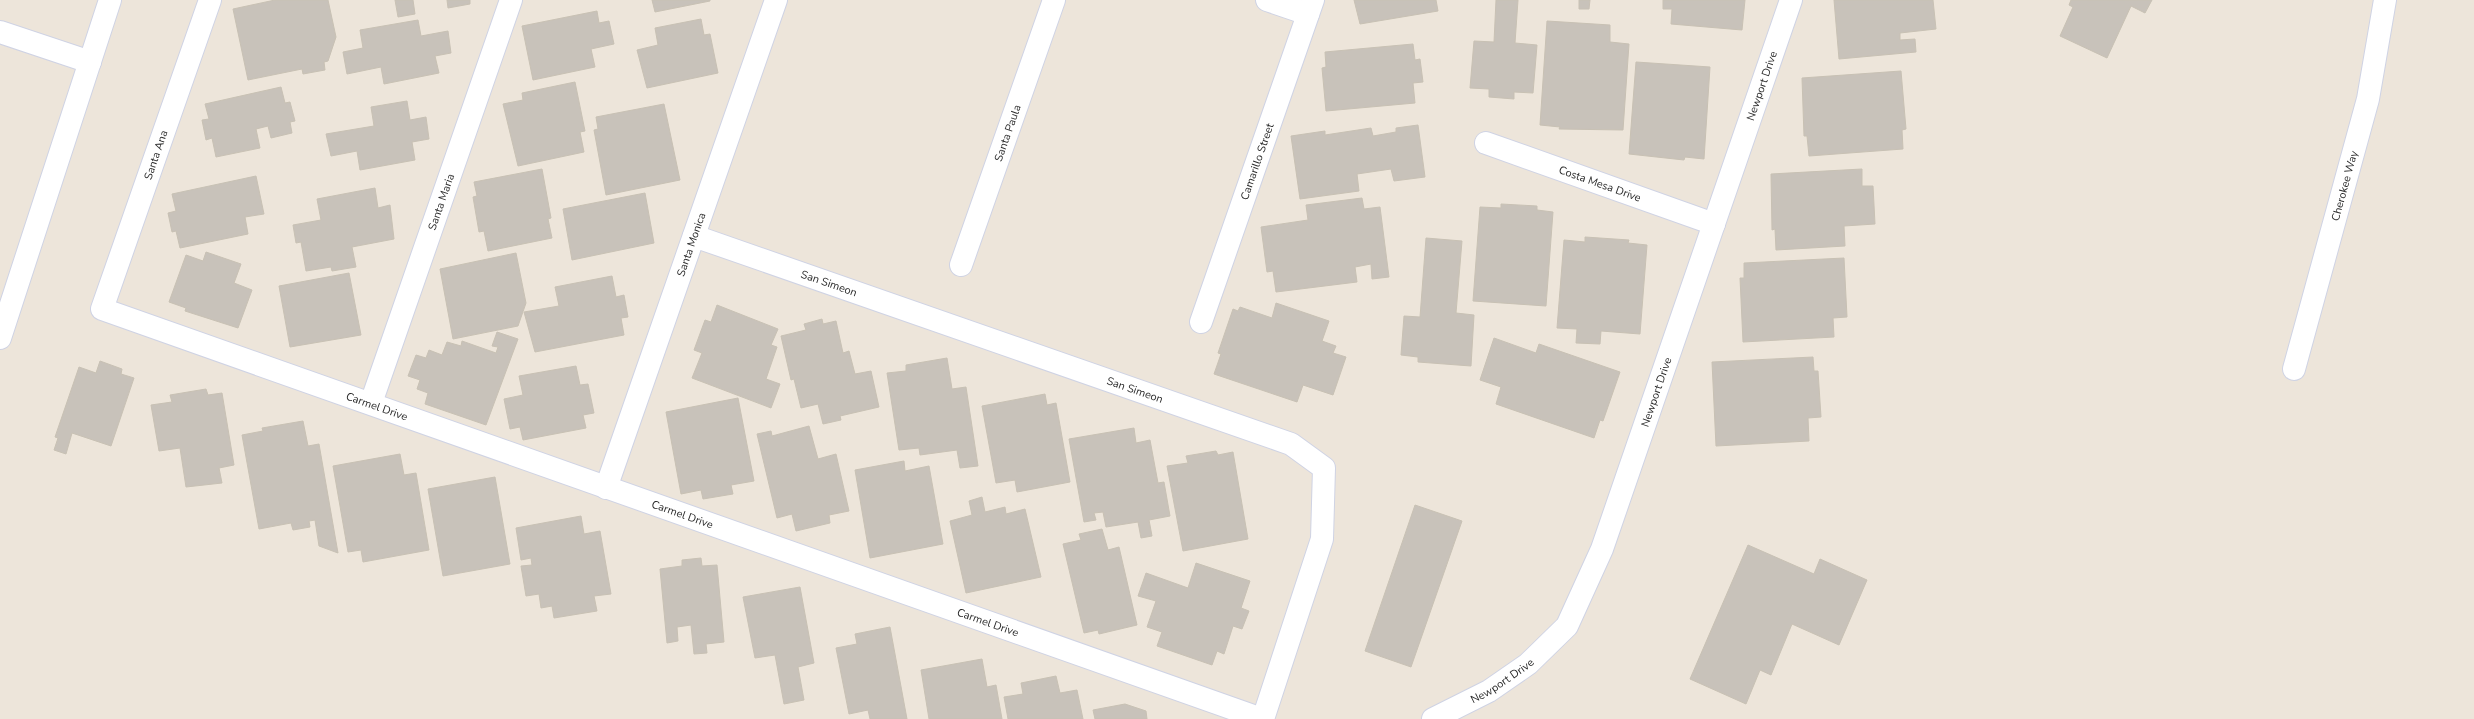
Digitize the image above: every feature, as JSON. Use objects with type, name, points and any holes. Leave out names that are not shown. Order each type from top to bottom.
[{"type":"street","points":[[0,338],[110,0]]},
{"type":"street","name":"Santa Ana","points":[[102,309],[210,0]]},
{"type":"street","name":"Santa Maria","points":[[371,403],[511,0]]},
{"type":"street","name":"Santa Monica","points":[[606,488],[776,0]]},
{"type":"street","name":"Santa Paula","points":[[961,265],[1054,0]]},
{"type":"street","points":[[1267,0],[1310,7]]},
{"type":"street","name":"Newport Drive","points":[[1433,719],[1489,691],[1528,664],[1567,626],[1602,549],[1791,0]]},
{"type":"street","name":"Cherokee Way","points":[[2294,369],[2368,99],[2385,0]]},
{"type":"street","name":"Camarillo Street","points":[[1201,322],[1310,7]]},
{"type":"street","points":[[0,32],[90,62]]},
{"type":"street","name":"Costa Mesa Drive","points":[[1486,143],[1714,224]]},
{"type":"street","name":"San Simeon","points":[[694,236],[1291,444],[1324,468],[1322,539],[1262,719]]},
{"type":"street","name":"Carmel Drive","points":[[102,309],[1262,719]]},
{"type":"building","points":[[275,0],[328,0],[336,37],[328,61],[324,62],[325,70],[303,74],[302,69],[248,80],[233,9]]},
{"type":"building","points":[[395,0],[413,0],[415,14],[398,17]]},
{"type":"building","points":[[447,0],[470,0],[470,4],[448,8]]},
{"type":"building","points":[[652,0],[710,0],[710,1],[655,12]]},
{"type":"building","points":[[1354,0],[1436,0],[1438,11],[1360,24]]},
{"type":"building","points":[[1496,0],[1518,0],[1515,43],[1537,45],[1533,93],[1514,92],[1514,99],[1489,97],[1489,89],[1470,88],[1474,41],[1494,42]]},
{"type":"building","points":[[1579,0],[1590,0],[1589,9],[1579,9]]},
{"type":"building","points":[[1663,0],[1745,0],[1742,30],[1671,24],[1672,9],[1663,9]]},
{"type":"building","points":[[1834,0],[1933,0],[1936,29],[1900,33],[1900,40],[1915,39],[1916,52],[1839,59]]},
{"type":"building","points":[[2071,0],[2152,0],[2145,13],[2131,6],[2107,58],[2060,36],[2073,7],[2069,5]]},
{"type":"building","points":[[597,11],[599,23],[609,21],[614,44],[591,49],[595,67],[533,80],[522,26]]},
{"type":"building","points":[[701,19],[704,35],[710,34],[718,73],[647,88],[637,50],[658,45],[655,28]]},
{"type":"building","points":[[418,20],[421,36],[448,31],[451,53],[435,56],[439,73],[384,84],[381,67],[347,74],[343,52],[363,48],[360,30]]},
{"type":"building","points":[[1547,21],[1610,25],[1610,42],[1629,44],[1623,130],[1559,129],[1560,127],[1540,125]]},
{"type":"building","points":[[1413,44],[1415,60],[1420,59],[1423,82],[1413,83],[1415,103],[1326,111],[1322,68],[1326,67],[1325,52]]},
{"type":"building","points":[[1636,62],[1710,67],[1704,159],[1685,157],[1684,160],[1629,154]]},
{"type":"building","points":[[1901,71],[1906,129],[1902,130],[1903,149],[1809,156],[1807,136],[1804,136],[1802,78]]},
{"type":"building","points":[[575,82],[585,131],[580,132],[584,152],[518,166],[503,104],[523,100],[522,93]]},
{"type":"building","points":[[281,87],[285,103],[290,102],[295,121],[290,122],[292,133],[271,138],[268,126],[256,129],[260,148],[216,157],[212,138],[206,140],[202,120],[209,119],[205,104]]},
{"type":"building","points":[[407,101],[410,120],[426,117],[429,139],[412,142],[415,160],[360,170],[357,151],[331,156],[326,134],[374,126],[371,107]]},
{"type":"building","points":[[664,104],[680,180],[606,195],[594,130],[598,129],[596,117]]},
{"type":"building","points":[[1418,125],[1425,177],[1394,181],[1391,169],[1357,174],[1359,191],[1300,199],[1291,136],[1325,131],[1325,135],[1371,128],[1373,136],[1396,132],[1396,128]]},
{"type":"building","points":[[542,169],[551,218],[548,219],[552,238],[488,251],[484,231],[479,232],[473,197],[477,196],[474,182]]},
{"type":"building","points":[[1862,169],[1862,186],[1873,186],[1875,224],[1844,226],[1845,246],[1776,250],[1775,229],[1772,230],[1771,174]]},
{"type":"building","points":[[256,176],[264,214],[245,217],[248,234],[180,248],[176,231],[172,232],[168,213],[176,211],[172,194]]},
{"type":"building","points":[[375,188],[378,208],[390,205],[394,239],[352,247],[356,267],[332,271],[331,267],[306,271],[301,242],[296,243],[293,225],[321,220],[317,199]]},
{"type":"building","points":[[645,193],[654,243],[572,260],[563,209]]},
{"type":"building","points":[[1362,198],[1364,209],[1380,207],[1389,277],[1372,279],[1371,264],[1355,267],[1357,282],[1276,292],[1273,271],[1267,272],[1261,227],[1308,220],[1306,205]]},
{"type":"building","points":[[1501,204],[1537,206],[1537,210],[1553,212],[1546,306],[1473,301],[1480,207],[1501,208]]},
{"type":"building","points":[[1585,237],[1629,240],[1628,243],[1647,245],[1640,334],[1601,331],[1600,344],[1576,343],[1577,329],[1557,328],[1564,240],[1585,242]]},
{"type":"building","points":[[1426,238],[1462,241],[1456,313],[1474,315],[1471,366],[1418,362],[1418,357],[1401,355],[1404,316],[1420,317]]},
{"type":"building","points":[[206,252],[241,264],[234,283],[252,290],[238,328],[185,311],[186,308],[169,302],[186,255],[203,261]]},
{"type":"building","points":[[516,253],[526,303],[518,326],[453,339],[440,269]]},
{"type":"building","points":[[1844,258],[1847,317],[1833,318],[1834,337],[1743,342],[1740,278],[1744,278],[1744,263]]},
{"type":"building","points":[[349,273],[361,335],[290,347],[279,286]]},
{"type":"building","points":[[612,276],[616,297],[624,295],[628,317],[621,318],[624,335],[535,352],[524,312],[559,306],[555,287]]},
{"type":"building","points":[[1276,303],[1329,321],[1322,341],[1336,346],[1333,353],[1346,357],[1333,395],[1303,385],[1297,402],[1214,374],[1221,354],[1218,353],[1233,309],[1238,311],[1240,307],[1272,318]]},
{"type":"building","points":[[717,305],[778,329],[771,345],[777,347],[766,379],[780,384],[771,408],[692,378],[702,353],[694,350],[705,320],[711,322]]},
{"type":"building","points":[[822,319],[823,324],[836,321],[843,353],[849,351],[855,374],[871,371],[879,407],[840,416],[841,420],[823,424],[818,404],[801,408],[794,379],[791,380],[781,336],[806,330],[804,324]]},
{"type":"building","points":[[497,332],[518,339],[486,425],[425,404],[428,393],[417,389],[420,380],[408,376],[416,355],[426,358],[429,350],[442,355],[447,342],[461,346],[462,341],[496,353],[498,347],[492,346]]},
{"type":"building","points":[[1494,338],[1536,353],[1539,344],[1620,372],[1603,421],[1600,420],[1594,438],[1496,404],[1501,387],[1480,380]]},
{"type":"building","points":[[1813,357],[1814,371],[1818,371],[1821,417],[1808,418],[1809,441],[1716,446],[1712,362]]},
{"type":"building","points":[[947,358],[952,389],[966,387],[978,466],[960,468],[957,450],[920,455],[919,448],[899,450],[887,373],[906,371],[906,365]]},
{"type":"building","points":[[100,361],[122,369],[121,374],[134,378],[111,446],[72,433],[66,454],[54,450],[58,438],[55,437],[79,367],[96,373]]},
{"type":"building","points":[[576,366],[580,385],[588,384],[594,413],[583,415],[586,428],[523,440],[520,427],[510,429],[504,399],[523,395],[519,376]]},
{"type":"building","points":[[206,389],[208,395],[222,393],[234,465],[219,468],[222,483],[186,487],[180,448],[159,451],[151,405],[172,402],[170,395]]},
{"type":"building","points":[[1045,394],[1047,405],[1056,403],[1070,482],[1017,492],[1015,480],[996,483],[982,406]]},
{"type":"building","points":[[738,398],[754,481],[731,485],[733,494],[703,499],[701,490],[681,494],[666,412]]},
{"type":"building","points":[[303,421],[308,446],[319,444],[338,553],[319,546],[315,520],[309,521],[310,527],[293,530],[291,523],[259,529],[242,435],[263,431],[262,428]]},
{"type":"building","points":[[809,426],[818,459],[836,454],[849,511],[829,515],[830,523],[796,531],[792,514],[777,518],[757,434],[771,431],[772,436]]},
{"type":"building","points":[[1134,428],[1136,443],[1150,440],[1158,483],[1164,482],[1170,516],[1149,520],[1152,536],[1141,538],[1138,522],[1106,527],[1103,512],[1094,513],[1096,520],[1084,522],[1069,439]]},
{"type":"building","points":[[1216,451],[1218,455],[1233,452],[1248,539],[1183,551],[1167,466],[1188,463],[1186,456]]},
{"type":"building","points":[[400,454],[404,475],[416,473],[429,550],[363,562],[361,550],[348,552],[333,466]]},
{"type":"building","points":[[904,461],[905,471],[929,466],[943,544],[870,558],[855,470]]},
{"type":"building","points":[[495,477],[510,564],[443,576],[428,489]]},
{"type":"building","points":[[982,497],[985,512],[1005,507],[1006,514],[1025,509],[1041,577],[966,593],[950,521],[972,515],[969,501]]},
{"type":"building","points":[[1415,505],[1462,521],[1411,667],[1365,651]]},
{"type":"building","points":[[581,516],[584,534],[600,531],[611,594],[594,596],[597,611],[554,618],[552,606],[541,608],[539,594],[526,596],[521,566],[532,565],[531,558],[521,560],[516,528]]},
{"type":"building","points":[[1102,529],[1108,550],[1119,547],[1137,625],[1099,634],[1098,630],[1084,633],[1063,544],[1081,540],[1079,534]]},
{"type":"building","points":[[1748,545],[1814,574],[1820,559],[1867,580],[1839,645],[1792,624],[1771,675],[1760,670],[1746,704],[1690,679]]},
{"type":"building","points":[[701,558],[702,566],[717,565],[724,642],[706,644],[707,653],[694,654],[691,625],[677,627],[678,641],[667,643],[660,569],[682,566],[682,560]]},
{"type":"building","points":[[1196,563],[1250,581],[1241,608],[1249,611],[1242,629],[1233,626],[1224,654],[1217,651],[1212,665],[1157,646],[1162,632],[1147,627],[1156,601],[1138,596],[1146,573],[1188,588]]},
{"type":"building","points":[[800,587],[814,663],[798,667],[804,700],[784,704],[775,655],[755,658],[743,597]]},
{"type":"building","points":[[890,627],[907,719],[870,719],[868,710],[849,714],[836,648],[857,644],[855,634]]},
{"type":"building","points":[[982,659],[987,687],[996,685],[1002,719],[929,719],[921,670]]},
{"type":"building","points":[[1056,676],[1060,693],[1077,690],[1083,719],[1008,719],[1004,697],[1023,694],[1021,683]]},
{"type":"building","points":[[1125,704],[1146,711],[1147,719],[1095,719],[1093,710]]}]
